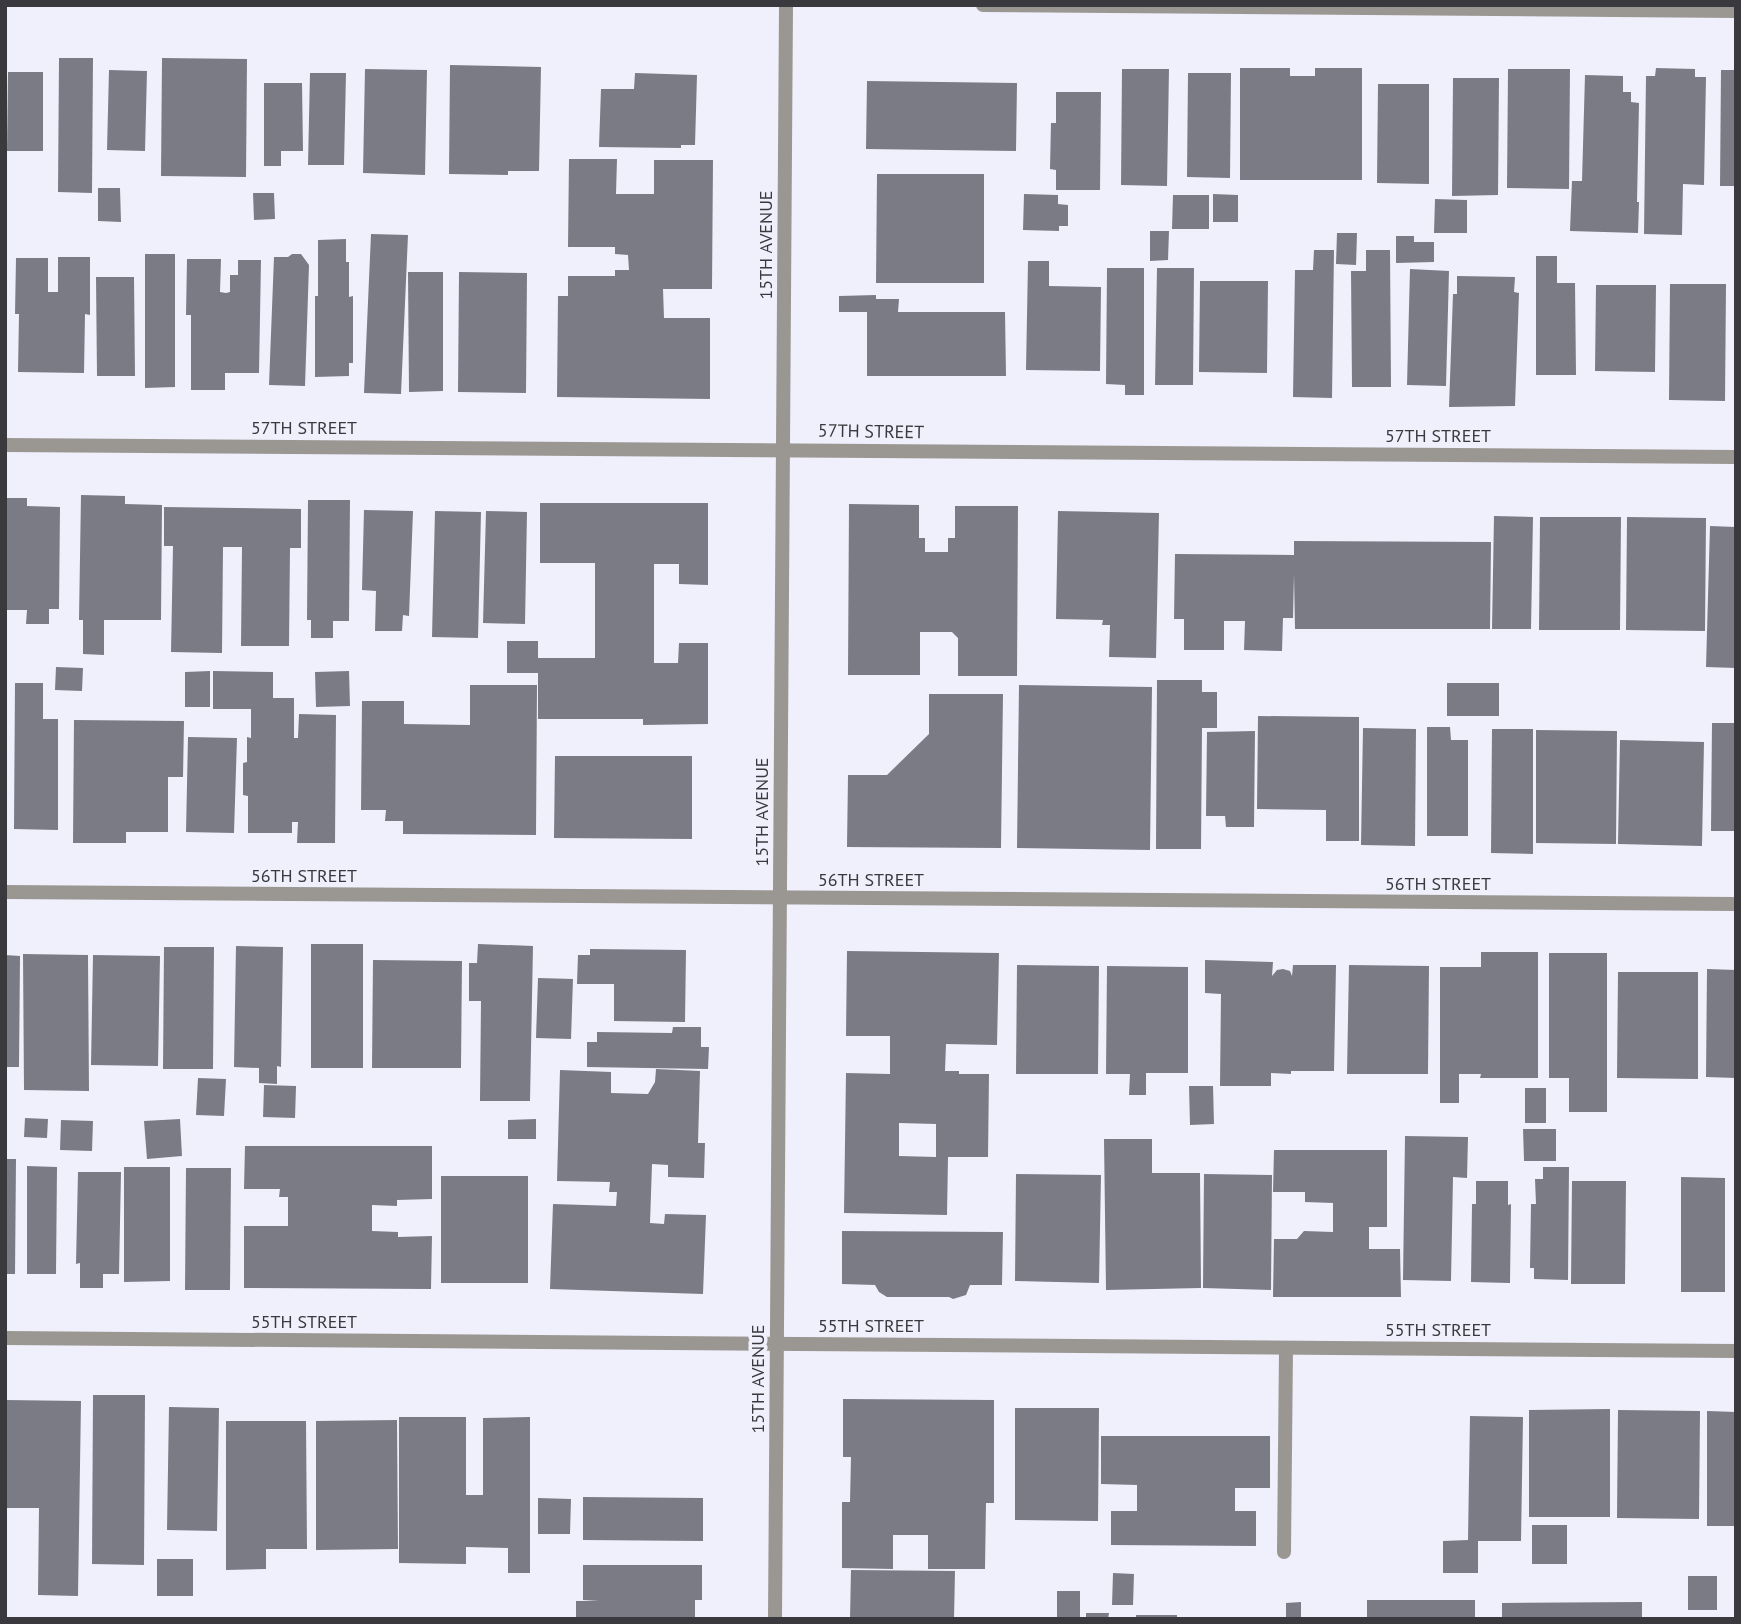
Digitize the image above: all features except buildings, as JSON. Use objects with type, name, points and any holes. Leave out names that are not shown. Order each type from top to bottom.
[{"type":"street","name":"15TH AVENUE","points":[[775,1619],[786,5]]},
{"type":"street","points":[[983,5],[1736,11]]},
{"type":"street","name":"57TH STREET","points":[[5,445],[1736,457]]},
{"type":"street","name":"56TH STREET","points":[[5,892],[1736,904]]},
{"type":"street","name":"55TH STREET","points":[[5,1338],[1736,1351]]},
{"type":"street","points":[[1284,1552],[1286,1348]]}]
